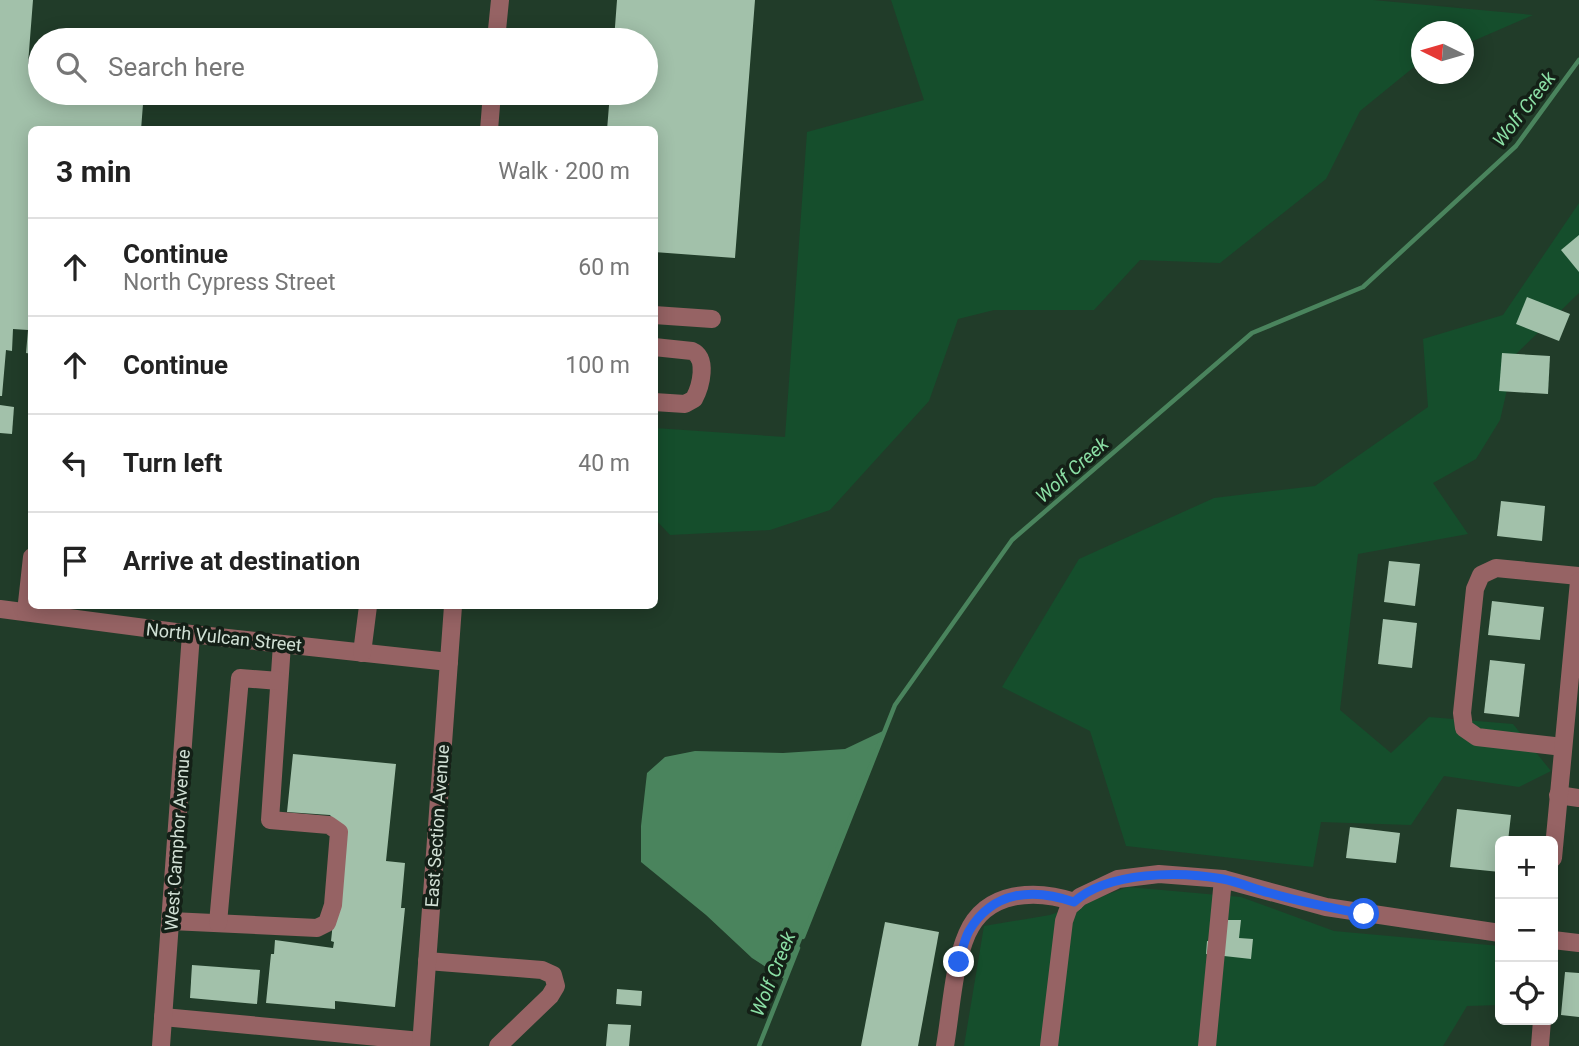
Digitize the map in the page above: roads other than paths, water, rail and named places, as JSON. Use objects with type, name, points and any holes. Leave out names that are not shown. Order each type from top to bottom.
[{"type":"street","points":[[497,28],[500,0]]},
{"type":"street","points":[[489,126],[491,105]]},
{"type":"street","points":[[658,315],[712,319]]},
{"type":"street","points":[[658,347],[692,351],[697,353],[701,361],[700,381],[694,399],[685,404],[658,402]]},
{"type":"street","points":[[1555,836],[1579,579],[1496,568],[1481,575],[1475,589],[1462,713],[1464,728],[1477,737],[1563,747]]},
{"type":"street","points":[[26,612],[28,594]]},
{"type":"street","name":"North Vulcan Street","points":[[0,609],[191,634],[449,662]]},
{"type":"street","points":[[362,653],[368,609]]},
{"type":"street","name":"East Section Avenue","points":[[421,1043],[453,609]]},
{"type":"street","name":"West Camphor Avenue","points":[[161,1046],[191,634]]},
{"type":"street","points":[[171,921],[317,928],[327,923],[333,905],[339,832],[329,825],[270,820],[282,644]]},
{"type":"street","points":[[218,923],[240,678],[279,681]]},
{"type":"street","points":[[1558,795],[1579,798]]},
{"type":"street","points":[[1049,1046],[1064,921],[1069,907],[1080,897],[1118,879],[1159,874],[1223,879],[1326,907],[1495,932]]},
{"type":"street","points":[[1207,1046],[1223,879]]},
{"type":"street","points":[[945,1046],[959,962],[967,933],[984,911],[1002,899],[1029,893],[1052,894],[1074,902]]},
{"type":"street","points":[[1558,941],[1579,943]]},
{"type":"street","points":[[427,961],[542,970],[553,975],[556,986],[550,996],[498,1046]]},
{"type":"street","points":[[163,1017],[421,1043]]},
{"type":"street","points":[[1541,1046],[1542,1025]]},
{"type":"waterway","name":"Wolf Creek","points":[[803,937],[895,705],[1012,540],[1252,333],[1363,287],[1516,146],[1579,60]]},
{"type":"waterway","name":"Wolf Creek","points":[[759,1046],[798,948]]}]
